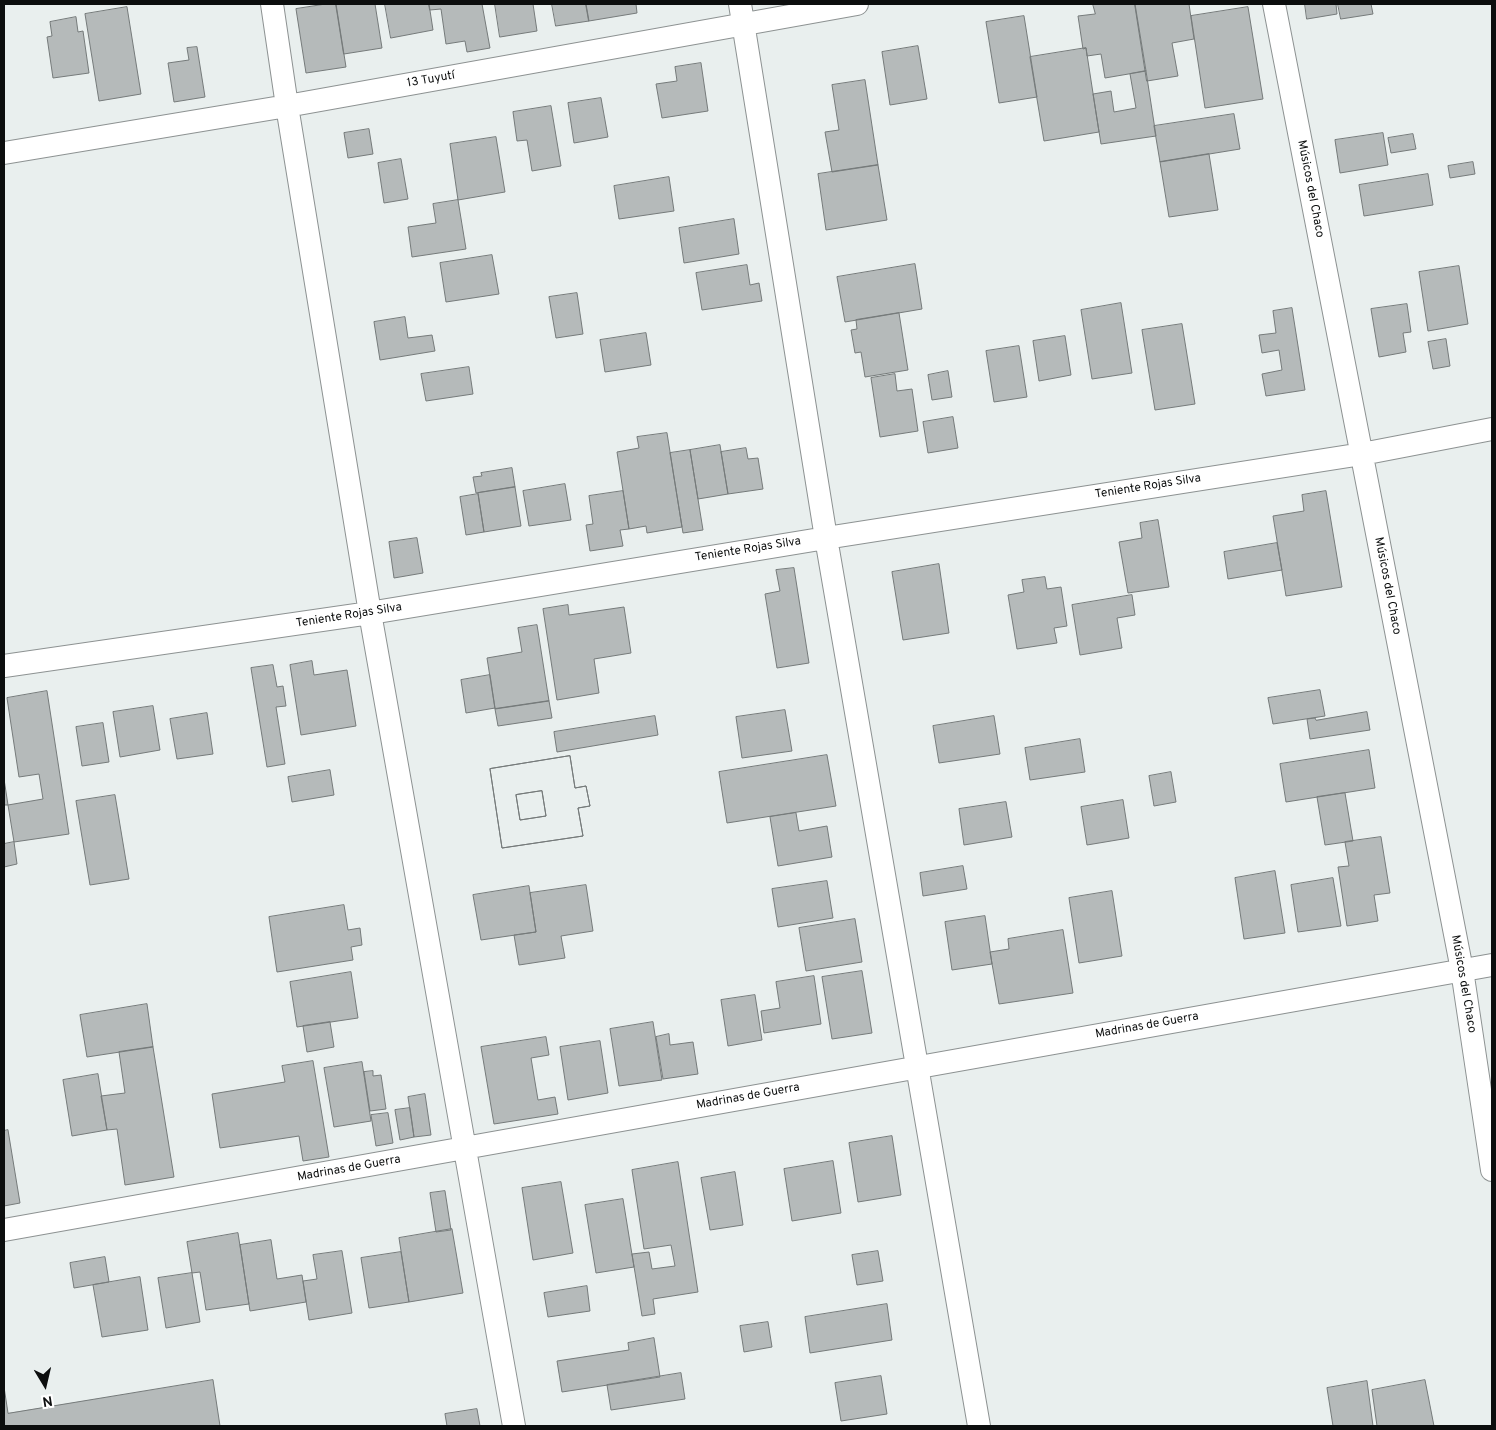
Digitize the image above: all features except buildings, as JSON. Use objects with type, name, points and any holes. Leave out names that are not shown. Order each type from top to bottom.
[{"type":"street","points":[[272,4],[370,613],[514,1426]]},
{"type":"street","name":"13 Tuyutí","points":[[4,152],[287,106],[741,14],[857,4]]},
{"type":"street","name":"Músicos del Chaco","points":[[1274,4],[1462,970],[1492,1170]]},
{"type":"street","points":[[741,14],[826,538],[979,1426]]},
{"type":"street","name":"Teniente Rojas Silva","points":[[4,666],[370,613],[826,538],[1362,454],[1492,429]]},
{"type":"street","name":"Madrinas de Guerra","points":[[4,1230],[1492,965]]}]
